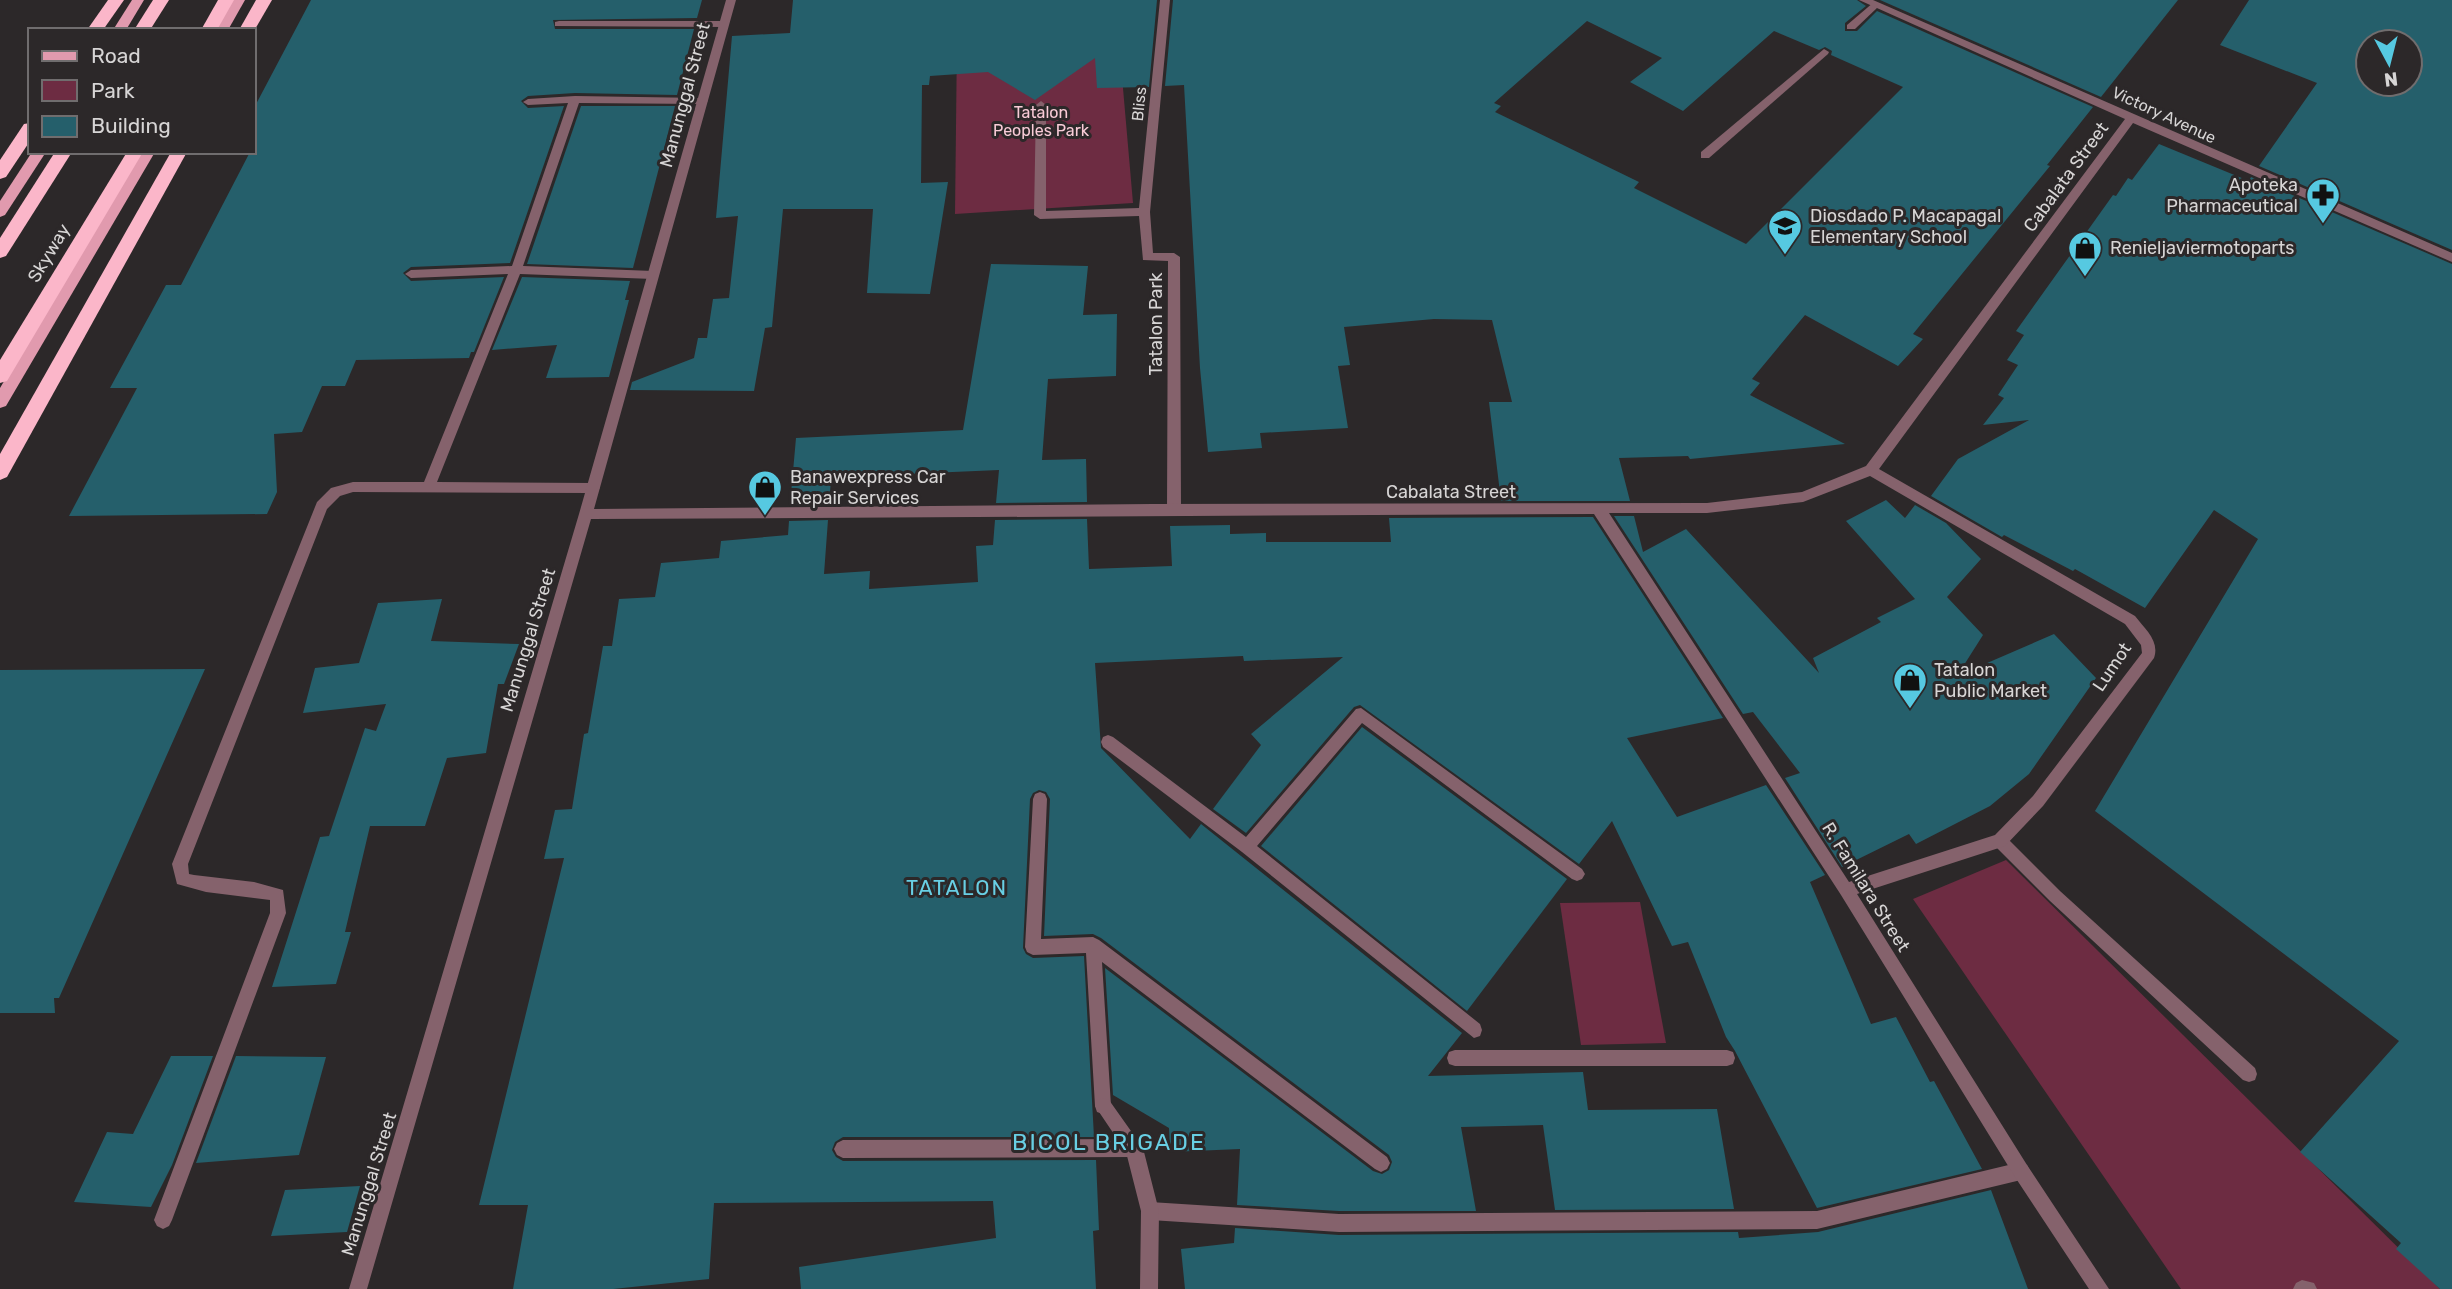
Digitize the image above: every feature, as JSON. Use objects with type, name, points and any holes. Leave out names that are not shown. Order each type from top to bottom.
[{"type":"highway","points":[[96,28],[116,0]]},
{"type":"highway","points":[[143,28],[162,0]]},
{"type":"highway","points":[[210,28],[226,0]]},
{"type":"highway","points":[[248,28],[264,0]]},
{"type":"highway","points":[[0,173],[28,131]]},
{"type":"highway","points":[[0,252],[63,154]]},
{"type":"highway","name":"Skyway","points":[[0,376],[134,154]]},
{"type":"highway","points":[[0,472],[178,154]]},
{"type":"main road","points":[[120,28],[138,0]]},
{"type":"main road","points":[[222,28],[239,0]]},
{"type":"main road","points":[[0,212],[38,154]]},
{"type":"main road","points":[[0,402],[147,154]]},
{"type":"street","name":"Manunggal Street","points":[[358,1289],[586,514],[731,0]]},
{"type":"street","name":"Bliss","points":[[1144,212],[1165,0]]},
{"type":"street","points":[[1851,27],[1869,2]]},
{"type":"street","name":"Victory Avenue","points":[[1869,2],[2132,117],[2288,189],[2452,258]]},
{"type":"street","points":[[559,24],[724,24]]},
{"type":"street","points":[[1705,155],[1824,52]]},
{"type":"street","points":[[528,102],[575,99],[702,101]]},
{"type":"street","points":[[428,488],[516,270],[575,99]]},
{"type":"street","points":[[1041,104],[1040,215],[1144,212]]},
{"type":"street","name":"Cabalata Street","points":[[586,514],[1707,508],[1803,497],[1871,470],[2132,117]]},
{"type":"street","name":"Tatalon Park","points":[[1144,212],[1147,257],[1174,257],[1174,509]]},
{"type":"street","points":[[411,274],[516,270],[653,275]]},
{"type":"street","name":"Lumot","points":[[1846,890],[2000,841],[2038,801],[2149,654],[2148,643],[2130,620],[1871,470]]},
{"type":"street","points":[[163,1220],[278,913],[278,895],[261,890],[199,885],[182,879],[180,864],[322,506],[336,492],[353,487],[593,488]]},
{"type":"street","name":"R. Familara Street","points":[[1598,509],[1846,890],[2021,1171],[2100,1289]]},
{"type":"street","points":[[1247,848],[1361,714],[1577,874]]},
{"type":"street","points":[[1108,742],[1247,848],[1474,1030]]},
{"type":"street","points":[[1040,799],[1032,947],[1093,945],[1381,1163]]},
{"type":"street","points":[[2000,841],[2055,896],[2249,1074]]},
{"type":"street","points":[[1093,945],[1103,1106],[1134,1148],[1150,1211],[1149,1289]]},
{"type":"street","points":[[1455,1058],[1727,1058]]},
{"type":"street","points":[[843,1149],[1134,1148]]},
{"type":"street","points":[[1150,1211],[1339,1223],[1817,1220],[2021,1171]]},
{"type":"street","points":[[2302,1289],[2308,1289]]},
{"type":"green space","name":"Tatalon Peoples Park","points":[[1118,31],[1133,203],[955,214],[957,40]]},
{"type":"green space","points":[[2006,860],[2440,1289],[2181,1289],[1913,899]]},
{"type":"green space","points":[[1640,902],[1666,1043],[1581,1045],[1560,903]]},
{"type":"building","points":[[311,0],[702,0],[697,18],[553,20],[555,29],[694,29],[677,95],[575,93],[528,96],[521,101],[528,108],[564,106],[510,263],[411,267],[403,273],[411,281],[504,277],[474,352],[471,352],[469,358],[356,360],[345,386],[322,386],[302,432],[274,434],[277,492],[267,514],[69,516],[137,388],[110,388],[166,285],[181,285],[249,154],[256,154],[256,104]]},
{"type":"building","points":[[793,0],[1157,0],[1149,87],[1097,88],[1095,58],[1035,100],[988,72],[930,76],[929,85],[922,85],[921,183],[948,182],[930,294],[867,293],[873,209],[783,209],[772,327],[765,328],[754,391],[630,390],[632,382],[694,358],[698,338],[707,338],[713,299],[729,298],[738,216],[716,218],[732,36],[790,33]]},
{"type":"building","points":[[1173,0],[1857,0],[1866,6],[1845,23],[1845,31],[1857,31],[1877,11],[2093,107],[2047,165],[2050,166],[1913,334],[1923,339],[1898,366],[1805,315],[1752,379],[1760,383],[1750,395],[1845,444],[1690,459],[1688,456],[1619,458],[1630,501],[1501,501],[1489,402],[1512,402],[1492,320],[1434,319],[1344,327],[1350,365],[1338,366],[1348,428],[1260,433],[1262,448],[1208,452],[1200,368],[1184,85],[1165,86]],"holes":[[[1587,21],[1662,58],[1630,82],[1683,111],[1774,31],[1819,50],[1825,47],[1832,51],[1831,55],[1903,87],[1746,244],[1634,188],[1639,182],[1495,112],[1501,106],[1494,103]]]},
{"type":"building","points":[[1880,0],[2178,0],[2101,97]]},
{"type":"building","points":[[2249,0],[2452,0],[2452,250],[2259,166],[2317,83],[2220,45]]},
{"type":"building","points":[[581,106],[675,106],[633,268],[527,264]]},
{"type":"building","points":[[2159,144],[2249,181],[2251,177],[2452,264],[2452,1289],[2440,1289],[2396,1249],[2401,1243],[2300,1152],[2399,1041],[2095,811],[2258,539],[2214,510],[2145,608],[2075,569],[2073,571],[2004,535],[2002,537],[1931,496],[1958,459],[2029,420],[1983,425],[2004,398],[1998,395],[2018,365],[2007,360],[2024,335],[2016,331],[2113,195],[2116,196],[2128,178],[2132,180]]},
{"type":"building","points":[[991,264],[1088,266],[1083,315],[1117,314],[1116,376],[1048,379],[1042,460],[1086,459],[1087,502],[996,503],[999,470],[837,477],[831,480],[829,504],[790,505],[796,438],[963,430]]},
{"type":"building","points":[[522,277],[630,281],[625,300],[629,300],[609,377],[546,378],[557,345],[492,350]]},
{"type":"building","name":"Tatalon Public Market","points":[[1886,500],[1905,518],[1915,505],[1946,523],[1981,559],[1947,597],[1983,635],[1957,676],[2054,634],[2096,678],[2029,774],[1990,806],[1916,844],[1909,834],[1842,867],[1785,778],[1800,773],[1753,712],[1743,714],[1614,516],[1634,516],[1643,552],[1686,529],[1819,673],[1813,658],[1881,622],[1877,618],[1915,599],[1846,521]]},
{"type":"building","points":[[1593,517],[1723,718],[1627,738],[1677,817],[1766,785],[1825,875],[1810,882],[1871,1024],[1896,1017],[1930,1082],[1934,1081],[1982,1169],[1817,1208],[1726,1037],[1688,942],[1672,946],[1612,821],[1579,864],[1360,705],[1354,707],[1246,833],[1213,809],[1261,745],[1251,734],[1343,657],[1244,661],[1243,656],[1095,663],[1101,748],[1190,839],[1201,824],[1462,1033],[1428,1076],[1583,1072],[1588,1110],[1717,1109],[1734,1209],[1555,1210],[1543,1125],[1461,1127],[1476,1211],[1339,1211],[1237,1205],[1240,1149],[1170,1152],[1169,1128],[1113,1095],[1105,968],[1373,1171],[1382,1174],[1389,1170],[1392,1162],[1389,1155],[1101,938],[1093,934],[1044,936],[1050,799],[1046,792],[1039,790],[1033,793],[1030,799],[1023,948],[1026,954],[1033,958],[1084,956],[1094,1137],[843,1137],[835,1142],[832,1150],[836,1157],[843,1161],[1096,1160],[1099,1230],[1093,1231],[1096,1289],[801,1289],[799,1267],[996,1238],[993,1201],[714,1203],[709,1279],[613,1289],[513,1289],[528,1205],[479,1205],[564,858],[544,859],[555,810],[572,809],[584,734],[588,733],[603,646],[612,646],[619,599],[655,597],[661,563],[719,558],[721,541],[788,535],[789,521],[828,520],[824,574],[870,571],[869,589],[978,582],[976,546],[993,545],[995,520],[1087,519],[1089,569],[1172,566],[1170,526],[1230,525],[1230,534],[1266,533],[1266,542],[1391,542],[1389,518]]},
{"type":"building","points":[[442,599],[431,641],[519,644],[504,684],[498,684],[486,753],[447,758],[425,826],[370,826],[345,932],[351,932],[336,984],[272,987],[320,837],[329,836],[365,728],[376,731],[386,704],[303,713],[315,668],[359,663],[378,603]]},
{"type":"building","points":[[205,669],[59,998],[54,998],[55,1013],[0,1013],[0,670]]},
{"type":"building","points":[[1362,727],[1567,879],[1467,1011],[1261,846]]},
{"type":"building","points":[[171,1056],[213,1056],[172,1165],[151,1207],[74,1202],[107,1132],[133,1134]]},
{"type":"building","points":[[236,1056],[326,1057],[299,1155],[196,1163]]},
{"type":"building","points":[[360,1186],[347,1232],[271,1236],[285,1190]]},
{"type":"building","points":[[1991,1190],[2028,1289],[1185,1289],[1181,1249],[1234,1243],[1235,1228],[1339,1235],[1738,1232],[1739,1238],[1818,1232]]},
{"type":"place","name":"Apoteka Pharmaceutical","points":[[2323,225]]},
{"type":"place","name":"Diosdado P. Macapagal Elementary School","points":[[1785,256]]},
{"type":"place","name":"Renieljaviermotoparts","points":[[2085,278]]},
{"type":"place","name":"Banawexpress Car Repair Services","points":[[765,517]]},
{"type":"place","name":"Tatalon Public Market","points":[[1910,710]]},
{"type":"district","name":"TATALON","points":[[957,887]]},
{"type":"district","name":"BICOL BRIGADE","points":[[1109,1142]]}]
